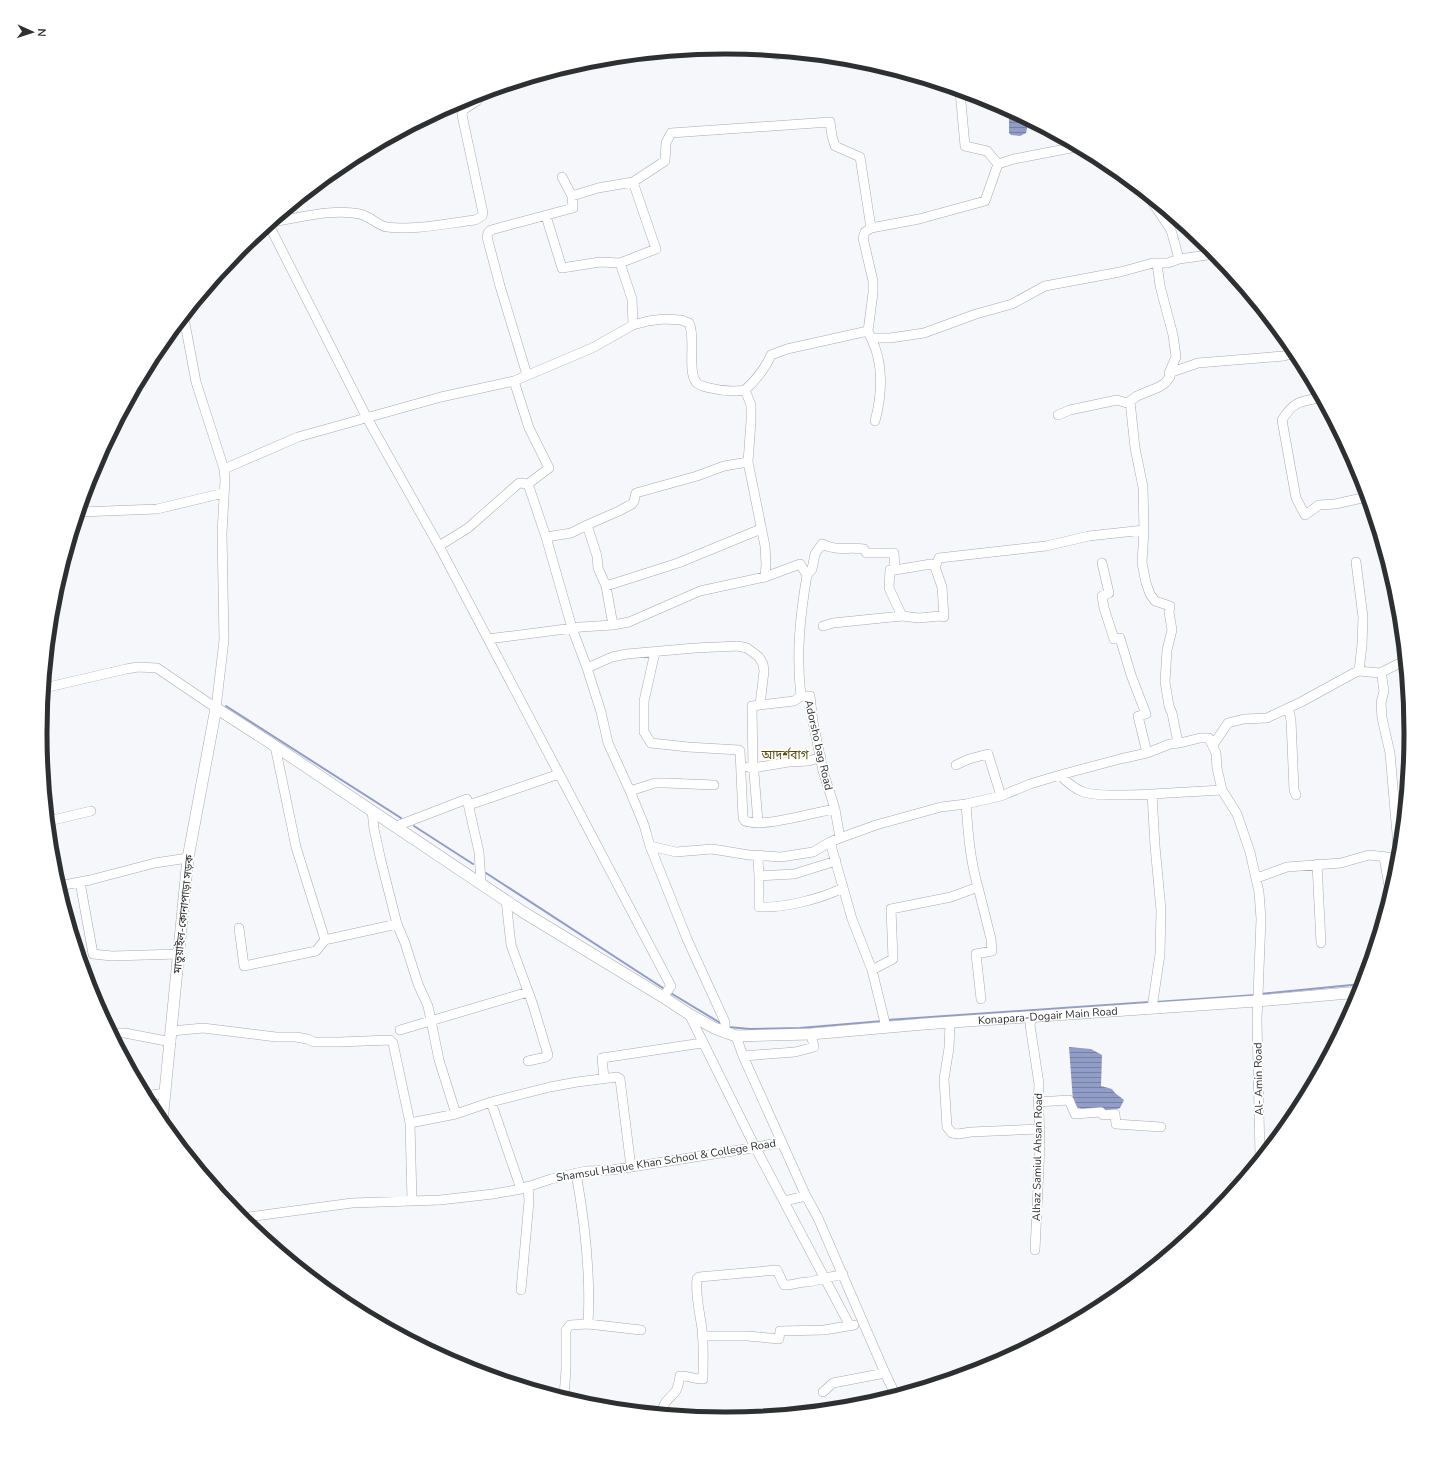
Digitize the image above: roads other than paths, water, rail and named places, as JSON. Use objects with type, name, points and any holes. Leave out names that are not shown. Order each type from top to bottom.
[{"type":"main road","points":[[216,708],[530,916],[667,992],[688,1014],[728,1030]]},
{"type":"main road","name":"মাতুয়াইল-কোনাপাড়া সড়ক","points":[[163,1113],[172,1036],[188,858],[216,708]]},
{"type":"main road","name":"Konapara-Dogair Main Road","points":[[728,1030],[811,1034],[885,1022],[950,1023],[1257,1002],[1352,993]]},
{"type":"street","points":[[961,97],[965,146],[987,151],[998,164]]},
{"type":"street","points":[[281,220],[318,214],[351,212],[362,214],[386,228],[411,228],[475,220],[480,218],[483,213],[462,115],[463,110],[472,104]]},
{"type":"street","points":[[572,196],[598,188],[633,182],[665,161],[666,143],[671,133],[830,122],[835,146],[860,157],[872,228]]},
{"type":"street","points":[[998,164],[1014,159],[1070,148]]},
{"type":"street","points":[[875,421],[881,383],[878,363],[870,334],[873,287],[863,238],[865,232],[872,228],[919,219],[984,201],[998,164]]},
{"type":"street","points":[[527,375],[487,237],[491,230],[574,208],[572,196],[562,177]]},
{"type":"street","points":[[546,216],[562,268],[600,262],[620,263],[656,249],[633,182]]},
{"type":"street","points":[[1157,210],[1170,230],[1179,259]]},
{"type":"street","points":[[271,229],[367,418],[439,546],[559,774],[667,992]]},
{"type":"street","points":[[224,469],[298,437],[441,397],[514,380],[592,348],[633,325],[648,321],[664,319],[681,320],[688,323],[692,330],[693,372],[696,382],[720,391],[734,392],[745,390],[760,375],[771,355],[787,349],[870,334],[890,338],[924,333],[976,314],[1012,304],[1045,286],[1120,272],[1153,263],[1168,263],[1179,259],[1207,255]]},
{"type":"street","points":[[620,263],[632,299],[633,325]]},
{"type":"street","points":[[1157,263],[1160,286],[1173,335],[1176,357],[1170,377],[1165,383],[1137,396],[1130,401],[1130,404],[1135,448],[1143,487],[1144,530],[1142,563],[1150,594],[1155,601],[1170,606],[1169,612],[1172,630],[1167,650],[1166,682],[1169,706],[1172,713],[1177,738],[1180,743]]},
{"type":"street","points":[[48,687],[126,669],[149,667],[157,668],[216,708],[224,640],[222,533],[225,480],[224,469],[196,382],[185,323]]},
{"type":"street","points":[[1170,373],[1198,363],[1289,354]]},
{"type":"street","points":[[439,546],[468,528],[519,484],[528,484],[549,468],[529,428],[514,380]]},
{"type":"street","points":[[745,390],[751,405],[748,462],[765,546],[766,577]]},
{"type":"street","points":[[1316,399],[1299,402],[1292,406],[1282,420],[1296,498],[1305,515],[1319,505],[1335,504],[1362,498]]},
{"type":"street","points":[[1058,415],[1070,410],[1118,400],[1130,404]]},
{"type":"street","points":[[546,537],[571,533],[587,524],[632,504],[636,493],[690,478],[724,466],[748,462]]},
{"type":"street","points":[[528,484],[546,537],[572,628],[601,712],[608,743],[644,825],[650,846],[687,939],[728,1030],[743,1056],[806,1196],[818,1218],[893,1390]]},
{"type":"street","points":[[84,512],[158,508],[224,493]]},
{"type":"street","points":[[587,524],[597,556],[598,568],[606,586],[614,625]]},
{"type":"street","points":[[606,586],[678,563],[761,529]]},
{"type":"street","points":[[935,567],[939,558],[1046,546],[1089,536],[1144,530]]},
{"type":"street","name":"Adorsho bag Road","points":[[840,838],[835,809],[823,771],[813,722],[810,696],[801,696],[799,673],[800,625],[807,576],[812,569],[815,554],[822,544],[825,546],[848,549],[864,549],[866,553],[894,553],[895,570]]},
{"type":"street","points":[[1356,562],[1363,617],[1359,672]]},
{"type":"street","points":[[1102,563],[1109,593],[1102,596],[1104,608],[1114,639],[1120,638],[1131,675],[1146,714],[1138,716],[1147,753]]},
{"type":"street","points":[[488,639],[572,628],[614,625],[635,620],[700,591],[766,577],[800,564],[807,576]]},
{"type":"street","points":[[823,626],[833,623],[902,616],[919,618],[944,617],[942,587],[935,567],[931,564],[890,570],[889,588],[902,616]]},
{"type":"street","points":[[587,668],[620,655],[695,648],[738,646],[747,648],[759,657],[763,664],[764,671],[760,705]]},
{"type":"street","points":[[655,652],[644,701],[644,732],[651,743],[739,750],[743,818],[745,821],[758,822],[812,815],[835,809]]},
{"type":"street","points":[[650,846],[676,852],[712,849],[781,857],[801,855],[813,852],[830,842],[876,825],[941,807],[966,804],[1001,796],[1030,784],[1147,753],[1170,744],[1200,738],[1209,738],[1213,745],[1228,723],[1268,718],[1348,676],[1359,672],[1380,673],[1400,663]]},
{"type":"street","points":[[1380,673],[1384,690],[1381,703],[1382,718],[1390,753],[1396,833]]},
{"type":"street","points":[[758,822],[753,768],[752,706],[794,701],[801,696]]},
{"type":"street","points":[[1284,710],[1289,711],[1291,720],[1294,790],[1296,795]]},
{"type":"street","name":"Al- Amin Road","points":[[1213,745],[1216,753],[1217,768],[1222,790],[1237,814],[1250,852],[1259,892],[1260,919],[1257,1002],[1260,1151]]},
{"type":"street","points":[[275,746],[296,847],[325,940]]},
{"type":"street","points":[[956,765],[969,759],[988,754],[1001,796]]},
{"type":"street","points":[[740,766],[753,768],[789,762],[809,761],[821,757]]},
{"type":"street","points":[[469,805],[559,774]]},
{"type":"street","points":[[1060,775],[1075,789],[1086,794],[1098,796],[1222,790]]},
{"type":"street","points":[[630,791],[655,783],[666,782],[714,785]]},
{"type":"street","points":[[1152,794],[1155,846],[1162,910],[1160,954],[1152,1008]]},
{"type":"street","points":[[394,827],[468,799],[479,852],[481,883]]},
{"type":"street","points":[[966,804],[974,876],[991,939],[992,951],[976,954],[981,999]]},
{"type":"street","points":[[53,820],[91,811]]},
{"type":"street","points":[[372,811],[374,829],[381,861],[397,924],[405,943],[418,984],[428,1006],[439,1060],[456,1114]]},
{"type":"street","points":[[830,842],[852,919],[872,970],[885,1022]]},
{"type":"street","points":[[761,855],[758,860],[759,907],[782,905],[808,900],[843,888]]},
{"type":"street","points":[[1256,878],[1287,867],[1341,863],[1369,855],[1392,858]]},
{"type":"street","points":[[1384,857],[1388,879]]},
{"type":"street","points":[[65,885],[154,863],[188,858]]},
{"type":"street","points":[[759,876],[794,874],[836,861]]},
{"type":"street","points":[[1317,864],[1321,943]]},
{"type":"street","points":[[80,882],[93,954],[112,956],[179,954]]},
{"type":"street","points":[[872,970],[893,959],[891,909],[952,897],[978,887]]},
{"type":"street","points":[[506,900],[511,945],[548,1055],[546,1058],[528,1061]]},
{"type":"street","points":[[239,928],[244,966],[316,951],[325,940],[397,924]]},
{"type":"street","points":[[400,1030],[528,992]]},
{"type":"street","points":[[688,1014],[755,1147],[826,1278],[850,1326]]},
{"type":"street","name":"Alhaz Samiul Ahsan Road","points":[[1032,1017],[1030,1025],[1039,1084],[1038,1102],[1040,1130],[1035,1250]]},
{"type":"street","points":[[950,1023],[949,1048],[944,1079],[947,1127],[952,1132],[958,1134],[971,1132],[1040,1130]]},
{"type":"street","points":[[117,1033],[172,1036],[203,1028],[250,1035],[307,1038],[314,1042],[390,1040],[394,1043],[410,1124],[412,1201]]},
{"type":"street","points":[[743,1056],[795,1052],[814,1047],[811,1034]]},
{"type":"street","points":[[604,1078],[602,1058],[702,1044]]},
{"type":"street","points":[[410,1124],[456,1114],[491,1102],[550,1087],[617,1077],[620,1079],[631,1167]]},
{"type":"street","points":[[152,1095],[165,1093]]},
{"type":"street","points":[[1038,1102],[1069,1100],[1075,1114],[1101,1112],[1103,1115],[1115,1114],[1116,1124],[1161,1127]]},
{"type":"street","points":[[491,1102],[525,1187],[529,1201],[521,1290]]},
{"type":"street","name":"Shamsul Haque Khan School & College Road","points":[[250,1217],[352,1203],[467,1197],[525,1187],[576,1173],[631,1167],[782,1142]]},
{"type":"street","points":[[576,1173],[582,1209],[589,1271],[588,1324]]},
{"type":"street","points":[[784,1201],[806,1196]]},
{"type":"street","points":[[663,1408],[667,1398],[675,1392],[680,1376],[685,1375],[697,1379],[703,1379],[702,1336],[697,1281],[699,1277],[777,1270],[784,1286],[843,1274]]},
{"type":"street","points":[[702,1336],[748,1336],[779,1340],[780,1330],[824,1330],[850,1326],[863,1322]]},
{"type":"street","points":[[564,1391],[566,1330],[570,1325],[588,1324],[641,1330]]},
{"type":"street","points":[[823,1392],[833,1383],[885,1373]]},
{"type":"water","points":[[1010,117],[1028,125],[1026,133],[1020,136],[1011,135],[1009,133],[1009,119]]},
{"type":"water","points":[[1069,1047],[1091,1049],[1102,1055],[1101,1086],[1112,1089],[1124,1100],[1120,1108],[1109,1111],[1098,1111],[1076,1107],[1073,1101]]},
{"type":"waterway","points":[[226,706],[401,818]]},
{"type":"waterway","points":[[414,826],[473,864]]},
{"type":"waterway","points":[[486,873],[666,990]]},
{"type":"waterway","points":[[1260,994],[1355,985]]},
{"type":"waterway","points":[[669,992],[722,1024]]},
{"type":"waterway","points":[[1156,1002],[1256,995]]},
{"type":"waterway","points":[[887,1020],[1150,1002]]},
{"type":"waterway","points":[[728,1027],[750,1029],[800,1028],[883,1021]]},
{"type":"district","name":"আদর্শবাগ","points":[[785,755]]}]
